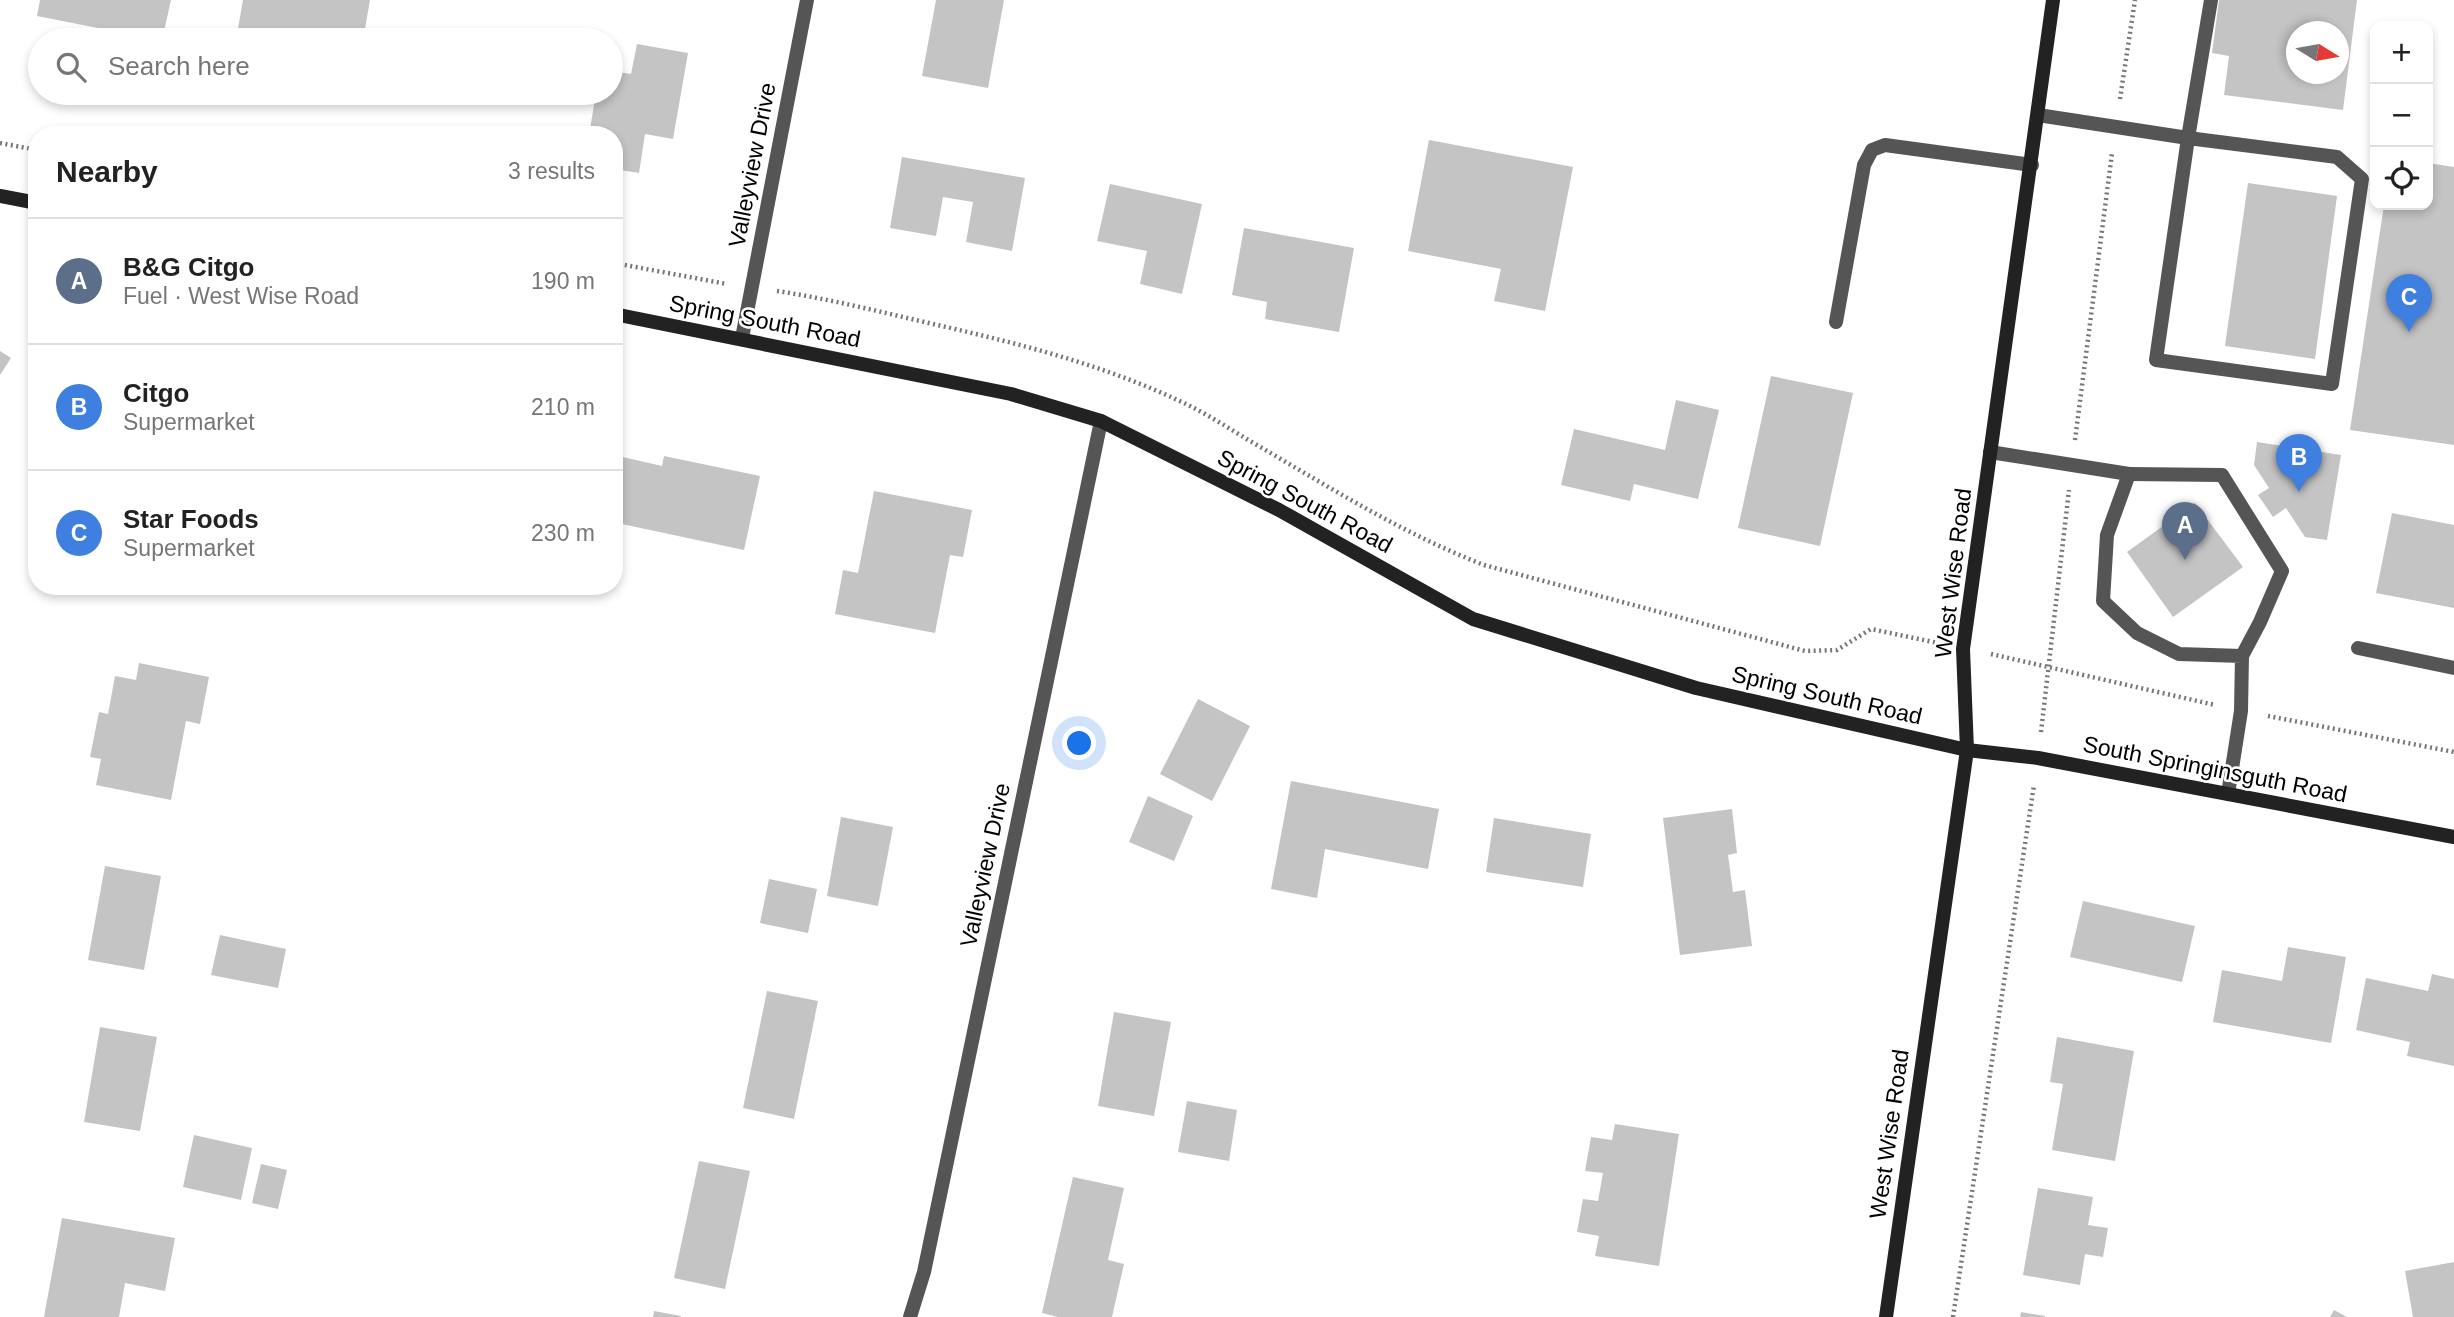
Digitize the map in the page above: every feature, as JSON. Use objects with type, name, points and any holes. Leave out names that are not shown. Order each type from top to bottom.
[{"type":"street","name":"Valleyview Drive","points":[[742,338],[807,0]]},
{"type":"street","name":"West Wise Road","points":[[1885,1317],[1967,750],[1963,649],[2053,0]]},
{"type":"street","points":[[2038,115],[2188,138],[2337,157],[2361,179],[2332,384],[2157,360],[2188,138],[2211,0]]},
{"type":"street","points":[[1836,322],[1864,165],[1872,150],[1885,145],[2032,165]]},
{"type":"street","points":[[0,196],[28,201]]},
{"type":"street","name":"Spring South Road","points":[[623,316],[1011,394],[1101,421],[1279,510],[1473,619],[1696,688],[1967,750]]},
{"type":"street","name":"Valleyview Drive","points":[[910,1317],[924,1272],[1101,421]]},
{"type":"street","points":[[1990,452],[2129,474],[2222,475],[2282,571],[2242,656],[2241,711],[2228,794]]},
{"type":"street","points":[[2129,474],[2108,536],[2103,601],[2137,633],[2179,654],[2242,656]]},
{"type":"street","points":[[2358,648],[2454,668]]},
{"type":"street","name":"South Springinsguth Road","points":[[1967,750],[2038,758],[2454,837]]},
{"type":"path","points":[[2048,666],[2116,126],[2135,0]]},
{"type":"path","points":[[0,142],[28,148]]},
{"type":"path","points":[[623,265],[709,282],[816,297],[1046,351],[1111,372],[1190,406],[1386,519],[1440,547],[1484,565],[1805,651],[1837,650],[1871,629]]},
{"type":"path","points":[[1953,1317],[2025,843]]},
{"type":"building","points":[[40,0],[171,0],[165,28],[98,28],[37,16]]},
{"type":"building","points":[[243,0],[370,0],[365,28],[238,28]]},
{"type":"building","points":[[936,0],[1004,0],[988,88],[922,76]]},
{"type":"building","points":[[2219,0],[2357,0],[2349,63],[2349,21],[2286,21],[2286,84],[2346,84],[2343,110],[2224,95],[2229,56],[2212,53]]},
{"type":"building","points":[[637,44],[688,53],[673,139],[645,134],[639,173],[623,170],[623,126],[590,126],[594,105],[623,105],[623,73],[631,74]]},
{"type":"building","points":[[1429,140],[1573,167],[1545,311],[1494,301],[1501,269],[1408,251]]},
{"type":"building","points":[[902,157],[1025,178],[1012,251],[966,242],[973,202],[943,197],[936,236],[890,228]]},
{"type":"building","points":[[2433,164],[2454,167],[2454,445],[2350,430],[2383,210],[2433,210]]},
{"type":"building","points":[[2248,183],[2337,196],[2315,359],[2225,346]]},
{"type":"building","points":[[1110,184],[1202,204],[1182,294],[1140,284],[1147,251],[1097,241]]},
{"type":"building","points":[[1244,228],[1354,248],[1339,332],[1265,319],[1267,302],[1232,295]]},
{"type":"building","points":[[0,351],[11,358],[0,375]]},
{"type":"building","points":[[1771,376],[1853,393],[1820,546],[1738,528]]},
{"type":"building","points":[[1676,400],[1719,410],[1698,499],[1634,484],[1630,501],[1561,485],[1574,429],[1665,450]]},
{"type":"building","points":[[2257,442],[2341,455],[2327,540],[2305,537],[2286,508],[2273,517],[2258,495],[2269,488],[2254,465]]},
{"type":"building","points":[[664,456],[760,476],[744,550],[623,524],[623,457],[662,466]]},
{"type":"building","points":[[874,491],[972,510],[963,557],[950,555],[935,633],[835,614],[843,570],[858,573]]},
{"type":"building","points":[[2195,503],[2243,567],[2173,617],[2127,552]]},
{"type":"building","points":[[2392,513],[2454,525],[2454,608],[2376,593]]},
{"type":"building","points":[[139,663],[209,677],[200,724],[186,721],[171,800],[96,785],[101,759],[90,757],[99,712],[108,714],[115,676],[136,680]]},
{"type":"building","points":[[1198,699],[1250,726],[1212,801],[1160,774]]},
{"type":"building","points":[[1291,781],[1439,809],[1428,869],[1325,849],[1317,898],[1271,889]]},
{"type":"building","points":[[1148,796],[1193,816],[1174,861],[1129,842]]},
{"type":"building","points":[[1732,809],[1737,853],[1728,855],[1733,892],[1745,890],[1752,946],[1680,955],[1663,818]]},
{"type":"building","points":[[841,817],[893,827],[878,906],[827,896]]},
{"type":"building","points":[[1494,818],[1591,834],[1583,887],[1486,872]]},
{"type":"building","points":[[105,866],[161,876],[144,970],[88,960]]},
{"type":"building","points":[[769,879],[817,889],[808,933],[760,923]]},
{"type":"building","points":[[2083,901],[2195,926],[2182,982],[2070,957]]},
{"type":"building","points":[[220,935],[286,949],[278,988],[211,975]]},
{"type":"building","points":[[2288,947],[2346,957],[2331,1043],[2213,1022],[2222,970],[2282,981]]},
{"type":"building","points":[[2432,974],[2454,979],[2454,1066],[2407,1056],[2410,1042],[2356,1030],[2366,978],[2428,991]]},
{"type":"building","points":[[767,991],[818,1001],[794,1119],[743,1108]]},
{"type":"building","points":[[1114,1012],[1171,1022],[1154,1116],[1098,1106]]},
{"type":"building","points":[[100,1027],[157,1037],[140,1131],[84,1122]]},
{"type":"building","points":[[2057,1037],[2134,1051],[2115,1161],[2052,1150],[2063,1084],[2050,1082]]},
{"type":"building","points":[[1187,1101],[1237,1110],[1229,1161],[1178,1152]]},
{"type":"building","points":[[1615,1124],[1679,1134],[1659,1266],[1595,1256],[1599,1236],[1577,1232],[1583,1199],[1598,1201],[1603,1173],[1585,1171],[1591,1137],[1612,1140]]},
{"type":"building","points":[[194,1135],[252,1148],[241,1200],[183,1187]]},
{"type":"building","points":[[699,1161],[750,1171],[725,1289],[674,1278]]},
{"type":"building","points":[[261,1164],[287,1170],[278,1209],[252,1203]]},
{"type":"building","points":[[1073,1177],[1124,1188],[1108,1260],[1124,1264],[1112,1317],[1058,1317],[1042,1313]]},
{"type":"building","points":[[2038,1188],[2093,1197],[2088,1225],[2108,1228],[2103,1257],[2085,1254],[2080,1285],[2023,1275]]},
{"type":"building","points":[[62,1218],[175,1238],[165,1291],[125,1283],[119,1317],[44,1317]]},
{"type":"building","points":[[2454,1262],[2454,1317],[2413,1317],[2405,1271]]},
{"type":"building","points":[[2334,1310],[2347,1317],[2330,1317]]},
{"type":"building","points":[[654,1311],[681,1316],[681,1317],[653,1317]]},
{"type":"building","points":[[2021,1312],[2045,1316],[2045,1317],[2020,1317]]},
{"type":"place","name":"Star Foods","points":[[2409,332]]},
{"type":"place","name":"Citgo","points":[[2299,492]]},
{"type":"place","name":"B&G Citgo","points":[[2185,560]]}]
